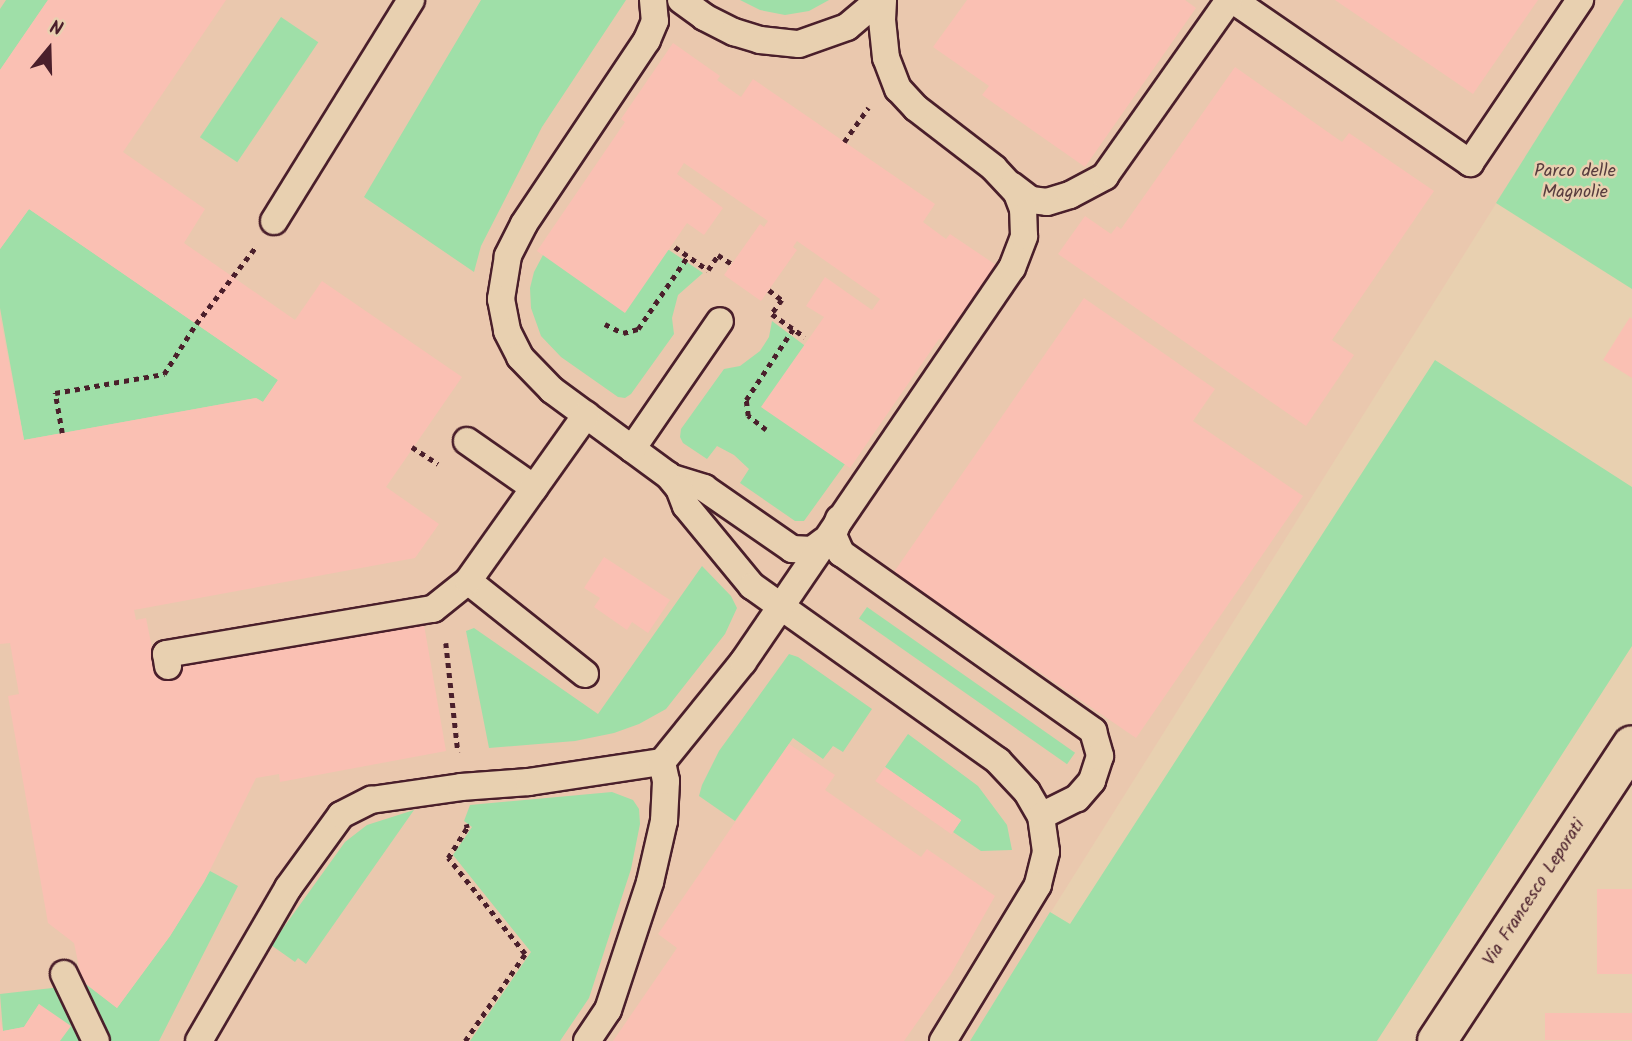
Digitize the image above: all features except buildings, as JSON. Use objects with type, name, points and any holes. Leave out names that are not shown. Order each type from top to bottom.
[{"type":"street","name":"Via Francesco Leporati","points":[[1437,1041],[1632,744]]},
{"type":"lane","points":[[274,221],[411,0]]},
{"type":"lane","points":[[652,31],[655,11],[653,0]]},
{"type":"lane","points":[[881,0],[847,27],[799,44],[760,40],[734,32],[679,1],[652,31],[524,224],[504,269],[503,314],[513,345],[541,380],[668,475],[679,488],[686,506],[752,586],[998,761],[1027,792],[1041,816],[1046,852],[1038,886],[943,1041]]},
{"type":"lane","points":[[881,0],[883,44],[898,89],[916,108],[983,159],[1011,185],[1031,200],[1047,202],[1070,195],[1105,176],[1231,0],[1470,163],[1580,0]]},
{"type":"lane","points":[[199,1041],[288,888],[341,814],[370,800],[461,787],[529,782],[663,762],[743,662],[1012,268],[1024,236],[1025,219],[1020,201],[1011,185]]},
{"type":"lane","points":[[632,449],[720,321]]},
{"type":"lane","points":[[168,666],[166,654],[433,609],[468,581],[586,415]]},
{"type":"lane","points":[[467,441],[534,488]]},
{"type":"lane","points":[[668,475],[704,488],[792,549],[812,550],[824,541]]},
{"type":"lane","points":[[839,519],[833,535],[841,553],[1093,731],[1099,743],[1100,756],[1092,781],[1077,798],[1041,816]]},
{"type":"lane","points":[[468,581],[585,674]]},
{"type":"lane","points":[[587,1041],[608,1010],[652,875],[664,821],[666,781],[663,762]]},
{"type":"lane","points":[[65,974],[96,1041]]},
{"type":"path","points":[[844,142],[872,103]]},
{"type":"path","points":[[62,433],[55,393],[164,374],[196,324],[234,278],[274,221]]},
{"type":"path","points":[[675,247],[708,270],[718,255],[732,264]]},
{"type":"path","points":[[605,324],[623,333],[638,329],[688,256]]},
{"type":"path","points":[[769,290],[782,300],[772,314],[805,337]]},
{"type":"path","points":[[766,430],[748,416],[746,400],[793,329]]},
{"type":"path","points":[[412,447],[440,466]]},
{"type":"path","points":[[441,604],[467,828],[447,858],[525,954],[465,1041]]},
{"type":"shaded area","points":[[0,0],[1624,0],[970,1041],[0,1041]]},
{"type":"green space","points":[[6,0],[48,0],[0,70],[0,9]]},
{"type":"green space","points":[[481,0],[626,0],[542,127],[481,246],[474,272],[364,197]]},
{"type":"green space","points":[[740,0],[829,0],[809,11],[785,15],[760,10]]},
{"type":"green space","name":"Parco delle Magnolie","points":[[1624,0],[1632,0],[1632,289],[1496,203]]},
{"type":"green space","points":[[281,17],[318,42],[237,162],[200,137]]},
{"type":"green space","points":[[29,209],[278,380],[263,402],[256,398],[24,440],[0,308],[0,249]]},
{"type":"green space","points":[[669,250],[703,273],[678,295],[672,318],[674,334],[631,394],[625,398],[618,397],[561,357],[541,336],[531,308],[530,288],[534,272],[543,255]]},
{"type":"green space","points":[[772,321],[804,345],[845,464],[804,521],[795,521],[740,483],[749,469],[734,455],[717,446],[707,459],[683,443],[680,437],[681,429],[724,369],[740,366],[760,351],[769,337]]},
{"type":"green space","points":[[1435,360],[1632,487],[1632,646],[1377,1041],[970,1041],[1050,912],[1070,924]]},
{"type":"green space","points":[[702,566],[731,596],[737,608],[725,634],[666,709],[639,724],[614,733],[575,741],[489,748],[466,631],[474,628],[598,714]]},
{"type":"green space","points":[[867,607],[1075,753],[1067,764],[859,618]]},
{"type":"green space","points":[[789,654],[798,657],[872,709],[843,752],[833,746],[823,759],[793,738],[735,821],[699,796],[702,785],[719,751]]},
{"type":"green space","points":[[908,734],[978,786],[1007,825],[1012,850],[981,851],[953,832],[961,820],[885,767]]},
{"type":"green space","points":[[612,792],[633,800],[639,809],[640,824],[631,869],[589,998],[560,1041],[470,1041],[531,952],[453,855],[472,827],[464,821],[470,805]]},
{"type":"green space","points":[[414,810],[306,964],[298,958],[295,962],[271,945],[345,842],[367,825]]},
{"type":"green space","points":[[210,871],[238,886],[159,1041],[107,1041],[82,981],[117,1008],[170,936]]},
{"type":"green space","points":[[61,987],[83,1041],[60,1041],[39,1004],[24,1027],[3,1031],[0,994]]}]
